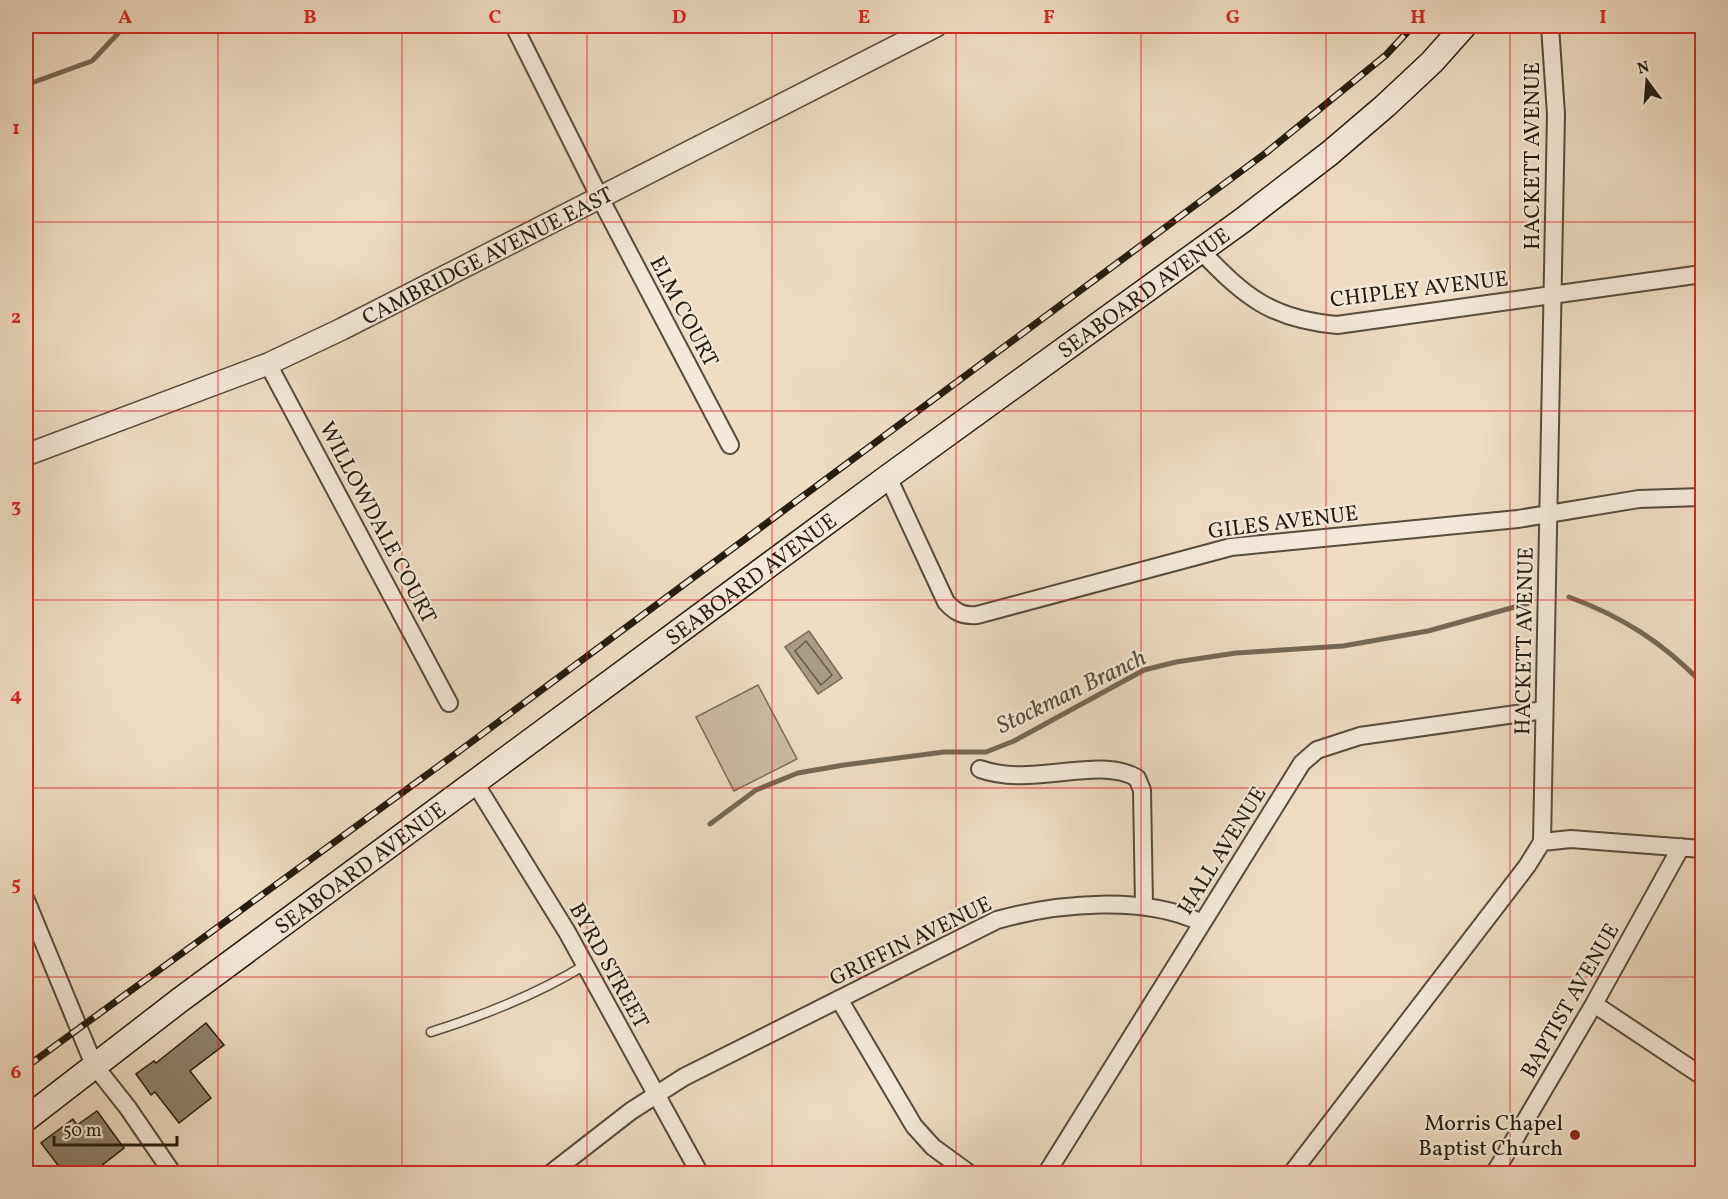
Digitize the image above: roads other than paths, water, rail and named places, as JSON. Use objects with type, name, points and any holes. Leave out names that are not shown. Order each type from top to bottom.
[{"type":"main road","name":"SEABOARD AVENUE","points":[[26,1119],[94,1065],[888,477],[1201,251],[1321,160],[1377,113],[1432,62],[1464,26]]},
{"type":"street","name":"ELM COURT","points":[[514,26],[600,198],[730,446]]},
{"type":"street","name":"CAMBRIDGE AVENUE EAST","points":[[26,455],[268,364],[936,26]]},
{"type":"street","name":"HACKETT AVENUE","points":[[1542,842],[1556,114],[1550,26]]},
{"type":"street","name":"CHIPLEY AVENUE","points":[[1201,251],[1234,286],[1257,303],[1283,315],[1316,323],[1356,323],[1702,274]]},
{"type":"street","name":"WILLOWDALE COURT","points":[[268,364],[449,703]]},
{"type":"street","name":"GILES AVENUE","points":[[888,477],[946,602],[953,611],[965,616],[977,615],[1230,547],[1548,514],[1639,499],[1702,497]]},
{"type":"street","name":"HALL AVENUE","points":[[1046,1173],[1302,763],[1317,750],[1360,736],[1544,710]]},
{"type":"street","points":[[981,769],[1012,777],[1112,770],[1137,778],[1142,790],[1144,905]]},
{"type":"street","name":"BYRD STREET","points":[[475,783],[585,965],[700,1173]]},
{"type":"street","points":[[1291,1173],[1542,842],[1570,839],[1702,849]]},
{"type":"street","name":"BAPTIST AVENUE","points":[[1494,1173],[1594,1004],[1681,847]]},
{"type":"street","points":[[26,900],[94,1065],[128,1108],[173,1173]]},
{"type":"street","name":"GRIFFIN AVENUE","points":[[550,1173],[657,1094],[684,1077],[997,920],[1041,911],[1122,904],[1144,905],[1187,915],[1202,922]]},
{"type":"street","points":[[839,999],[914,1125],[933,1147],[970,1173]]},
{"type":"street","points":[[1594,1004],[1702,1076]]},
{"type":"lane","points":[[431,1032],[495,1011],[556,983],[585,965]]},
{"type":"water","points":[[809,631],[842,678],[818,694],[785,647]]},
{"type":"waterway","points":[[26,85],[92,61],[125,26]]},
{"type":"waterway","name":"Stockman Branch","points":[[1569,597],[1607,613],[1641,632],[1672,655],[1702,683]]},
{"type":"waterway","name":"Stockman Branch","points":[[710,824],[756,790],[798,773],[944,752],[986,752],[1014,741],[1144,670],[1176,662],[1236,653],[1343,646],[1428,631],[1529,603]]},
{"type":"railway","points":[[26,1067],[458,752],[1267,152],[1386,55],[1413,26]]},
{"type":"place","name":"Morris Chapel Baptist Church","points":[[1575,1135]]}]
